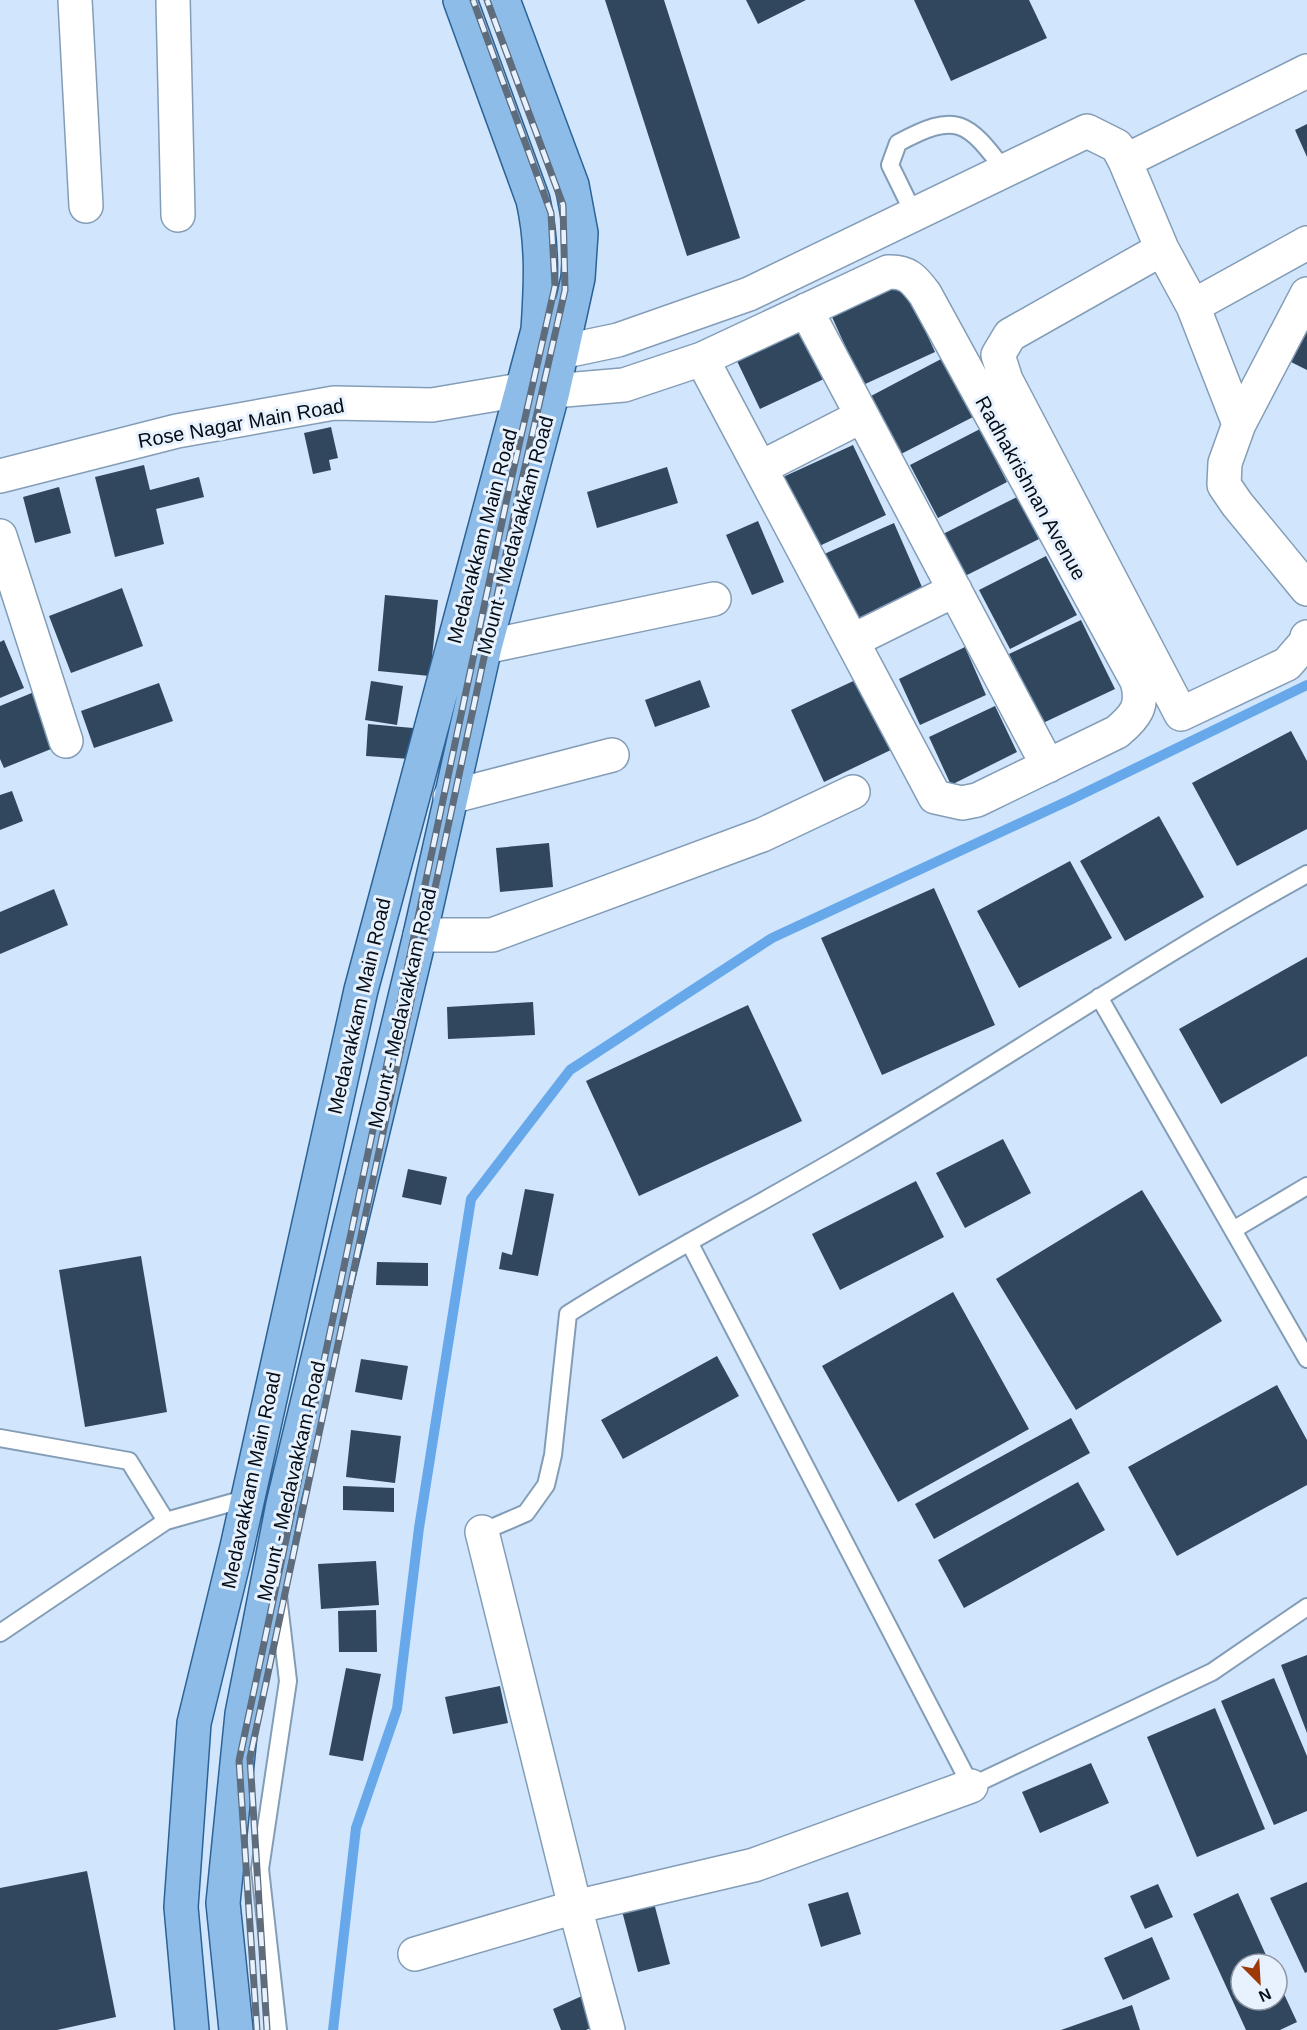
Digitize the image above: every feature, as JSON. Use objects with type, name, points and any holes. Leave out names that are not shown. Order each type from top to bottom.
[{"type":"main road","name":"Medavakkam Main Road","points":[[192,2030],[181,1907],[194,1723],[248,1498],[361,990],[537,391],[542,262],[538,224],[533,200],[460,0]]},
{"type":"main road","name":"Mount - Medavakkam Road","points":[[236,2030],[223,1904],[242,1714],[274,1553],[420,935],[485,647],[537,391],[561,352],[578,278],[580,233],[572,185],[503,0]]},
{"type":"street","points":[[75,0],[86,206]]},
{"type":"street","points":[[173,0],[178,215]]},
{"type":"street","points":[[1125,161],[1307,71]]},
{"type":"street","points":[[561,352],[618,340],[749,294],[1087,131],[1117,146],[1125,161],[1162,249],[1193,306],[1239,424]]},
{"type":"street","points":[[1193,306],[1307,243]]},
{"type":"street","points":[[1162,249],[1010,335],[998,355],[1006,380],[1181,714],[1287,664],[1307,638]]},
{"type":"street","name":"Radhakrishnan Avenue","points":[[537,391],[624,385],[702,359],[888,272],[900,271],[913,278],[925,294],[1137,681],[1141,696],[1136,712],[1127,723],[1117,732],[977,800],[962,803],[935,797],[702,359]]},
{"type":"street","points":[[1307,294],[1239,424],[1225,463],[1224,485],[1307,590]]},
{"type":"street","points":[[806,310],[1048,766]]},
{"type":"street","name":"Rose Nagar Main Road","points":[[0,476],[177,431],[334,403],[432,405],[537,391]]},
{"type":"street","points":[[760,468],[862,416]]},
{"type":"street","points":[[0,536],[66,741]]},
{"type":"street","points":[[852,641],[954,590]]},
{"type":"street","points":[[485,647],[714,599]]},
{"type":"street","points":[[450,797],[612,755]]},
{"type":"street","points":[[420,935],[492,934],[762,835],[853,792]]},
{"type":"street","points":[[482,1532],[575,1907],[608,2030]]},
{"type":"street","points":[[415,1954],[575,1907],[754,1865],[971,1786]]},
{"type":"lane","points":[[914,214],[890,165],[898,143],[921,130],[948,122],[968,128],[1005,171]]},
{"type":"lane","points":[[482,1532],[526,1513],[546,1485],[553,1455],[568,1314],[689,1242],[855,1149],[1228,917],[1307,874]]},
{"type":"lane","points":[[1099,997],[1307,1359]]},
{"type":"lane","points":[[1233,1230],[1307,1186]]},
{"type":"lane","points":[[689,1242],[971,1786],[1212,1672],[1307,1607]]},
{"type":"lane","points":[[0,1438],[129,1461],[166,1521]]},
{"type":"lane","points":[[0,1633],[166,1521],[248,1498]]},
{"type":"lane","points":[[274,1553],[288,1681],[260,1869],[278,2030]]},
{"type":"building","points":[[605,0],[664,0],[740,238],[687,256]]},
{"type":"building","points":[[746,0],[806,0],[758,24]]},
{"type":"building","points":[[914,0],[1029,0],[1047,38],[951,81]]},
{"type":"building","points":[[1307,124],[1307,157],[1295,130]]},
{"type":"building","points":[[904,284],[935,352],[863,385],[832,317]]},
{"type":"building","points":[[1307,322],[1307,370],[1289,361]]},
{"type":"building","points":[[802,328],[826,378],[760,409],[736,359]]},
{"type":"building","points":[[943,358],[973,417],[901,454],[871,396]]},
{"type":"building","points":[[331,427],[338,458],[329,460],[331,470],[313,474],[304,433]]},
{"type":"building","points":[[980,429],[1007,482],[938,518],[910,465]]},
{"type":"building","points":[[853,445],[886,515],[815,548],[783,477]]},
{"type":"building","points":[[144,465],[150,490],[199,477],[204,497],[156,509],[164,544],[115,557],[95,477]]},
{"type":"building","points":[[667,467],[678,503],[597,528],[587,492]]},
{"type":"building","points":[[59,487],[71,533],[35,543],[23,497]]},
{"type":"building","points":[[1017,497],[1039,539],[965,576],[943,534]]},
{"type":"building","points":[[758,521],[784,582],[752,595],[726,535]]},
{"type":"building","points":[[894,523],[922,587],[851,622],[822,555]]},
{"type":"building","points":[[1046,556],[1077,615],[1010,649],[979,590]]},
{"type":"building","points":[[122,588],[143,646],[71,673],[49,616]]},
{"type":"building","points":[[385,595],[438,600],[430,676],[378,671]]},
{"type":"building","points":[[1081,620],[1115,689],[1043,723],[1009,654]]},
{"type":"building","points":[[4,640],[24,688],[0,698],[0,642]]},
{"type":"building","points":[[965,647],[986,695],[920,725],[899,679]]},
{"type":"building","points":[[862,677],[895,748],[824,782],[791,710]]},
{"type":"building","points":[[700,680],[710,707],[655,727],[645,700]]},
{"type":"building","points":[[371,681],[403,686],[397,725],[365,720]]},
{"type":"building","points":[[159,683],[173,721],[94,748],[81,711]]},
{"type":"building","points":[[39,690],[61,745],[4,768],[0,759],[0,706]]},
{"type":"building","points":[[995,706],[1017,752],[951,785],[929,737]]},
{"type":"building","points":[[368,724],[413,728],[411,759],[366,756]]},
{"type":"building","points":[[1291,731],[1307,761],[1307,829],[1237,866],[1192,783]]},
{"type":"building","points":[[12,791],[23,821],[0,830],[0,795]]},
{"type":"building","points":[[1159,816],[1204,897],[1125,941],[1080,861]]},
{"type":"building","points":[[549,843],[553,887],[500,892],[496,848]]},
{"type":"building","points":[[1070,861],[1112,938],[1019,988],[977,911]]},
{"type":"building","points":[[934,888],[995,1025],[882,1075],[821,938]]},
{"type":"building","points":[[54,889],[68,925],[0,954],[0,912]]},
{"type":"building","points":[[1307,957],[1307,1056],[1221,1104],[1179,1029]]},
{"type":"building","points":[[533,1002],[535,1035],[448,1039],[447,1007]]},
{"type":"building","points":[[748,1005],[802,1121],[639,1196],[586,1081]]},
{"type":"building","points":[[1003,1139],[1031,1193],[965,1228],[936,1173]]},
{"type":"building","points":[[408,1169],[447,1177],[441,1205],[402,1197]]},
{"type":"building","points":[[916,1181],[944,1237],[840,1290],[812,1234]]},
{"type":"building","points":[[525,1189],[554,1194],[538,1276],[499,1269],[502,1252],[512,1255]]},
{"type":"building","points":[[1142,1190],[1222,1321],[1076,1410],[996,1279]]},
{"type":"building","points":[[141,1256],[167,1412],[85,1427],[59,1270]]},
{"type":"building","points":[[377,1262],[428,1263],[428,1286],[376,1285]]},
{"type":"building","points":[[953,1292],[1029,1429],[898,1502],[822,1366]]},
{"type":"building","points":[[717,1356],[739,1396],[623,1459],[601,1420]]},
{"type":"building","points":[[361,1359],[408,1366],[402,1400],[355,1392]]},
{"type":"building","points":[[1277,1385],[1307,1440],[1307,1485],[1177,1556],[1128,1467]]},
{"type":"building","points":[[1071,1418],[1090,1453],[934,1539],[915,1504]]},
{"type":"building","points":[[351,1430],[401,1436],[395,1483],[346,1477]]},
{"type":"building","points":[[1078,1482],[1105,1530],[964,1608],[938,1560]]},
{"type":"building","points":[[343,1486],[394,1488],[394,1512],[343,1510]]},
{"type":"building","points":[[376,1561],[379,1605],[321,1609],[318,1564]]},
{"type":"building","points":[[376,1610],[377,1652],[339,1652],[338,1611]]},
{"type":"building","points":[[1307,1655],[1307,1733],[1281,1665]]},
{"type":"building","points":[[346,1668],[381,1674],[363,1761],[329,1755]]},
{"type":"building","points":[[1274,1678],[1307,1756],[1307,1811],[1274,1825],[1221,1701]]},
{"type":"building","points":[[500,1686],[508,1723],[453,1734],[445,1697]]},
{"type":"building","points":[[1215,1708],[1265,1829],[1197,1857],[1147,1737]]},
{"type":"building","points":[[1091,1763],[1109,1803],[1040,1833],[1022,1792]]},
{"type":"building","points":[[87,1871],[116,2017],[57,2030],[0,2030],[0,1888]]},
{"type":"building","points":[[1307,1882],[1307,1972],[1305,1973],[1270,1898]]},
{"type":"building","points":[[1158,1884],[1173,1917],[1145,1929],[1130,1896]]},
{"type":"building","points":[[848,1892],[861,1934],[821,1947],[808,1904]]},
{"type":"building","points":[[1238,1893],[1265,1952],[1229,1952],[1229,1993],[1193,1914]]},
{"type":"building","points":[[654,1903],[670,1964],[638,1972],[622,1911]]},
{"type":"building","points":[[1152,1937],[1170,1979],[1123,2000],[1104,1958]]},
{"type":"building","points":[[582,1996],[595,2026],[586,2030],[561,2030],[553,2009]]},
{"type":"building","points":[[1132,2005],[1140,2030],[1061,2030]]},
{"type":"building","points":[[1289,2005],[1297,2022],[1280,2030],[1246,2030],[1238,2012],[1289,2012]]},
{"type":"waterway","points":[[333,2030],[356,1828],[397,1709],[419,1528],[471,1199],[570,1070],[772,938],[1070,800],[1307,685]]},
{"type":"railway","points":[[257,2030],[239,1761],[509,489],[555,286],[551,213],[473,0]]},
{"type":"railway","points":[[267,2030],[250,1758],[519,493],[565,290],[563,205],[487,0]]}]
